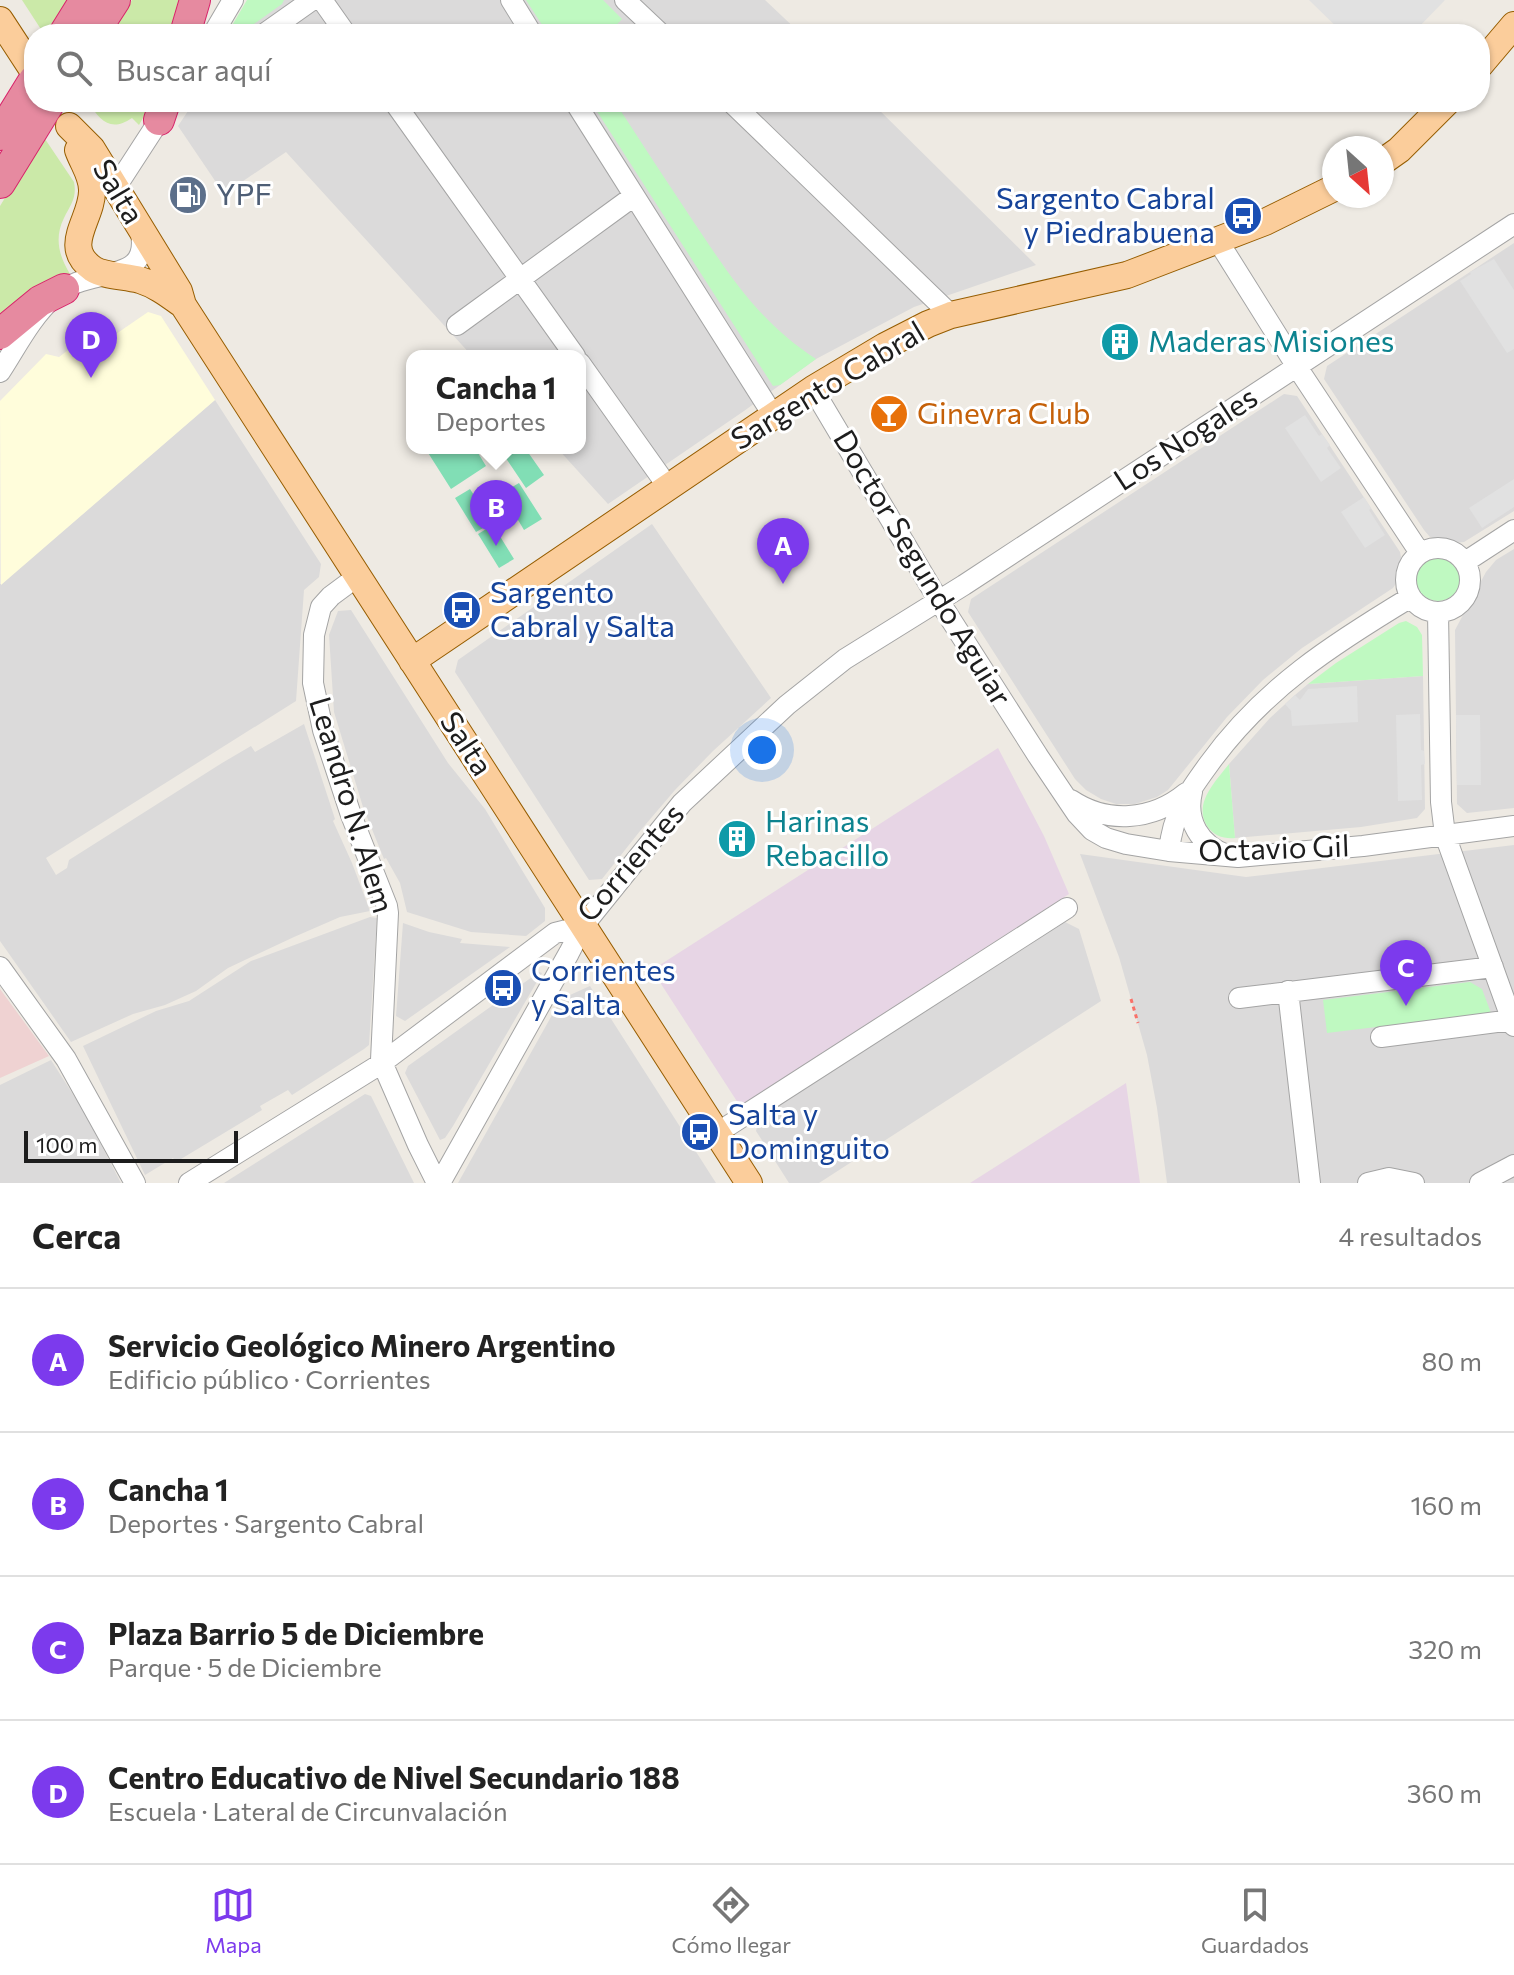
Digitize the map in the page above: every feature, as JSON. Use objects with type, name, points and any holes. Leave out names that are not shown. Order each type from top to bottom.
[{"type":"highway","points":[[70,24],[85,0]]},
{"type":"highway","points":[[99,24],[115,0]]},
{"type":"highway","points":[[188,24],[195,0]]},
{"type":"highway","points":[[0,135],[27,112]]},
{"type":"highway","points":[[0,183],[34,112]]},
{"type":"highway","points":[[0,334],[40,301],[64,289]]},
{"type":"main road","points":[[0,20],[24,57]]},
{"type":"main road","points":[[1490,53],[1514,25]]},
{"type":"main road","name":"Salta","points":[[50,112],[92,149],[179,291],[183,305],[749,1183]]},
{"type":"main road","points":[[1394,154],[1437,112]]},
{"type":"main road","name":"Salta","points":[[69,126],[92,188],[90,207],[78,235],[80,254],[99,272],[154,286],[183,305]]},
{"type":"main road","name":"Sargento Cabral","points":[[412,661],[773,415],[885,346],[951,315],[1127,275],[1265,222],[1322,194]]},
{"type":"street","points":[[219,24],[233,0]]},
{"type":"street","points":[[278,24],[312,0]]},
{"type":"street","points":[[322,0],[339,24]]},
{"type":"street","points":[[511,0],[526,24]]},
{"type":"street","points":[[625,0],[650,24]]},
{"type":"street","points":[[116,187],[163,112]]},
{"type":"street","points":[[401,112],[571,350]]},
{"type":"street","points":[[581,112],[773,415]]},
{"type":"street","points":[[741,112],[951,315]]},
{"type":"street","points":[[457,325],[634,196]]},
{"type":"street","name":"Los Nogales","points":[[939,601],[1514,224]]},
{"type":"street","points":[[0,372],[31,323],[64,289],[126,270],[139,259],[143,247],[140,228]]},
{"type":"street","points":[[1218,241],[1420,553]]},
{"type":"street","points":[[586,371],[668,487]]},
{"type":"street","name":"Doctor Segundo Aguiar","points":[[813,389],[939,601],[1032,747]]},
{"type":"street","points":[[1465,562],[1514,530]]},
{"type":"street","points":[[1430,548],[1448,549],[1465,562],[1470,574],[1468,591],[1458,605],[1438,612],[1424,609],[1411,597],[1406,581],[1407,572],[1420,553],[1430,548]]},
{"type":"street","name":"Leandro N. Alem","points":[[358,576],[321,607],[314,635],[313,683],[323,730],[351,815],[387,906],[382,1062],[418,1145],[439,1183]]},
{"type":"street","points":[[1169,851],[1175,818],[1194,785],[1246,720],[1287,681],[1343,638],[1411,597]]},
{"type":"street","name":"Corrientes","points":[[189,1183],[382,1062],[555,933],[583,926],[682,803],[765,725],[845,659],[939,601]]},
{"type":"street","points":[[1381,1037],[1513,1023],[1445,835],[1441,802],[1438,612]]},
{"type":"street","name":"Octavio Gil","points":[[1032,747],[1088,826],[1106,838],[1126,844],[1238,857],[1363,846],[1514,826]]},
{"type":"street","points":[[1063,794],[1091,811],[1131,817],[1167,806],[1194,785]]},
{"type":"street","points":[[1194,785],[1190,806],[1196,831],[1212,848],[1238,857]]},
{"type":"street","points":[[717,1133],[1067,908]]},
{"type":"street","points":[[439,1183],[583,926]]},
{"type":"street","points":[[0,967],[66,1059],[135,1183]]},
{"type":"street","points":[[1239,998],[1493,967]]},
{"type":"street","points":[[1288,991],[1310,1183]]},
{"type":"street","points":[[1480,1183],[1514,1165]]},
{"type":"street","points":[[1368,1183],[1389,1178],[1414,1183]]},
{"type":"path","points":[[1131,999],[1138,1023]]},
{"type":"shaded area","points":[[257,0],[765,0],[790,24],[242,24]]},
{"type":"shaded area","points":[[1309,0],[1445,0],[1422,24],[1334,24]]},
{"type":"shaded area","points":[[187,112],[881,112],[1036,265],[914,307],[816,359],[608,504],[562,454],[586,454],[586,350],[467,350],[286,152],[224,194],[178,126]]},
{"type":"shaded area","points":[[1514,243],[1514,511],[1464,542],[1436,539],[1424,530],[1324,379],[1327,366]]},
{"type":"shaded area","points":[[1494,259],[1514,290],[1514,349],[1507,353],[1460,281]]},
{"type":"shaded area","points":[[148,312],[161,316],[215,400],[1,585],[0,401],[46,354],[59,357],[76,344],[97,347]]},
{"type":"shaded area","points":[[1284,394],[1297,396],[1400,552],[1402,563],[1397,582],[1393,588],[1302,648],[1263,680],[1227,717],[1168,790],[1135,804],[1116,804],[1101,799],[1075,779],[968,612],[971,599]]},
{"type":"shaded area","points":[[215,400],[321,564],[319,577],[304,590],[296,701],[46,858],[56,875],[67,868],[69,860],[222,763],[251,746],[255,752],[304,724],[335,819],[333,821],[370,911],[340,917],[294,937],[228,968],[196,991],[165,1005],[133,1014],[71,1042],[0,941],[0,584]]},
{"type":"shaded area","points":[[1305,415],[1319,436],[1322,434],[1330,445],[1327,448],[1341,468],[1321,482],[1285,428]]},
{"type":"shaded area","points":[[1514,479],[1514,507],[1482,528],[1469,508]]},
{"type":"shaded area","points":[[1364,497],[1385,535],[1365,548],[1341,512]]},
{"type":"shaded area","points":[[652,524],[771,698],[675,790],[602,879],[589,880],[455,672],[458,660]]},
{"type":"shaded area","points":[[1514,549],[1514,808],[1467,813],[1457,804],[1455,630],[1486,572],[1496,560]]},
{"type":"shaded area","points":[[351,610],[448,763],[485,809],[545,908],[545,921],[526,936],[471,932],[407,912],[400,883],[384,859],[363,807],[334,712],[329,635],[338,611]]},
{"type":"shaded area","points":[[1423,676],[1425,809],[1417,818],[1361,827],[1235,838],[1229,764],[1295,695],[1308,684]]},
{"type":"shaded area","points":[[1357,686],[1358,722],[1292,726],[1291,711],[1285,704],[1295,695],[1300,700],[1308,689]]},
{"type":"shaded area","points":[[1420,714],[1421,750],[1424,751],[1425,764],[1421,765],[1422,800],[1398,801],[1396,715]]},
{"type":"shaded area","points":[[1456,715],[1480,715],[1481,785],[1457,785]]},
{"type":"shaded area","points":[[998,748],[1044,836],[1069,894],[740,1106],[652,970]]},
{"type":"shaded area","points":[[1514,845],[1514,1183],[1167,1183],[1147,1055],[1119,957],[1080,854],[1246,877]]},
{"type":"shaded area","points":[[370,917],[377,918],[369,1045],[292,1095],[288,1090],[260,1106],[262,1110],[176,1162],[173,1158],[145,1175],[83,1046],[156,1011],[189,1001],[251,961]]},
{"type":"shaded area","points":[[1065,922],[1079,929],[1101,1001],[819,1183],[789,1183],[756,1131],[760,1116]]},
{"type":"shaded area","points":[[403,923],[462,939],[460,943],[510,947],[405,1021],[396,1016]]},
{"type":"shaded area","points":[[539,972],[542,973],[453,1126],[440,1140],[405,1073],[408,1066]]},
{"type":"shaded area","points":[[590,986],[716,1183],[458,1183],[561,999]]},
{"type":"shaded area","points":[[0,989],[49,1056],[0,1078]]},
{"type":"shaded area","points":[[51,1060],[83,1110],[121,1183],[0,1183],[0,1085]]},
{"type":"shaded area","points":[[1126,1083],[1140,1183],[970,1183],[1025,1148]]},
{"type":"shaded area","points":[[365,1094],[371,1096],[414,1183],[224,1183]]},
{"type":"green space","points":[[22,0],[70,0],[56,24],[38,24]]},
{"type":"green space","points":[[132,0],[188,0],[181,24],[116,24]]},
{"type":"green space","points":[[247,0],[284,0],[254,24],[233,24]]},
{"type":"green space","points":[[526,0],[603,0],[622,19],[617,24],[542,24]]},
{"type":"green space","points":[[96,112],[146,112],[139,125],[132,118],[112,124]]},
{"type":"green space","points":[[597,112],[622,112],[747,297],[778,330],[816,359],[780,385],[773,386]]},
{"type":"green space","points":[[43,136],[74,182],[74,197],[61,225],[59,240],[61,254],[70,274],[58,277],[0,324],[0,206]]},
{"type":"green space","points":[[429,454],[479,454],[486,466],[451,489]]},
{"type":"green space","points":[[503,454],[529,454],[544,475],[526,488]]},
{"type":"green space","points":[[519,483],[542,519],[524,530],[502,493]]},
{"type":"green space","points":[[470,489],[492,523],[476,532],[455,498]]},
{"type":"green space","points":[[493,525],[514,559],[499,568],[478,534]]},
{"type":"green space","points":[[1438,557],[1454,563],[1460,579],[1454,595],[1438,601],[1422,595],[1416,579],[1422,563]]},
{"type":"green space","points":[[1406,621],[1417,627],[1422,635],[1423,676],[1308,684],[1336,663]]},
{"type":"green space","points":[[1229,764],[1235,838],[1213,832],[1203,817],[1204,801]]},
{"type":"green space","points":[[1470,982],[1482,989],[1491,1013],[1327,1033],[1323,1000]]},
{"type":"place","name":"YPF","points":[[188,195]]},
{"type":"place","name":"Sargento Cabral y Piedrabuena","points":[[1243,216]]},
{"type":"place","name":"Maderas Misiones","points":[[1120,342]]},
{"type":"place","name":"Centro Educativo de Nivel Secundario 188","points":[[91,378]]},
{"type":"place","name":"Ginevra Club","points":[[889,414]]},
{"type":"place","name":"Cancha 1","points":[[496,546]]},
{"type":"place","name":"Servicio Geológico Minero Argentino","points":[[783,584]]},
{"type":"place","name":"Sargento Cabral y Salta","points":[[462,610]]},
{"type":"place","name":"Harinas Rebacillo","points":[[737,839]]},
{"type":"place","name":"Corrientes y Salta","points":[[503,988]]},
{"type":"place","name":"Plaza Barrio 5 de Diciembre","points":[[1406,1006]]},
{"type":"place","name":"Salta y Dominguito","points":[[700,1132]]}]
